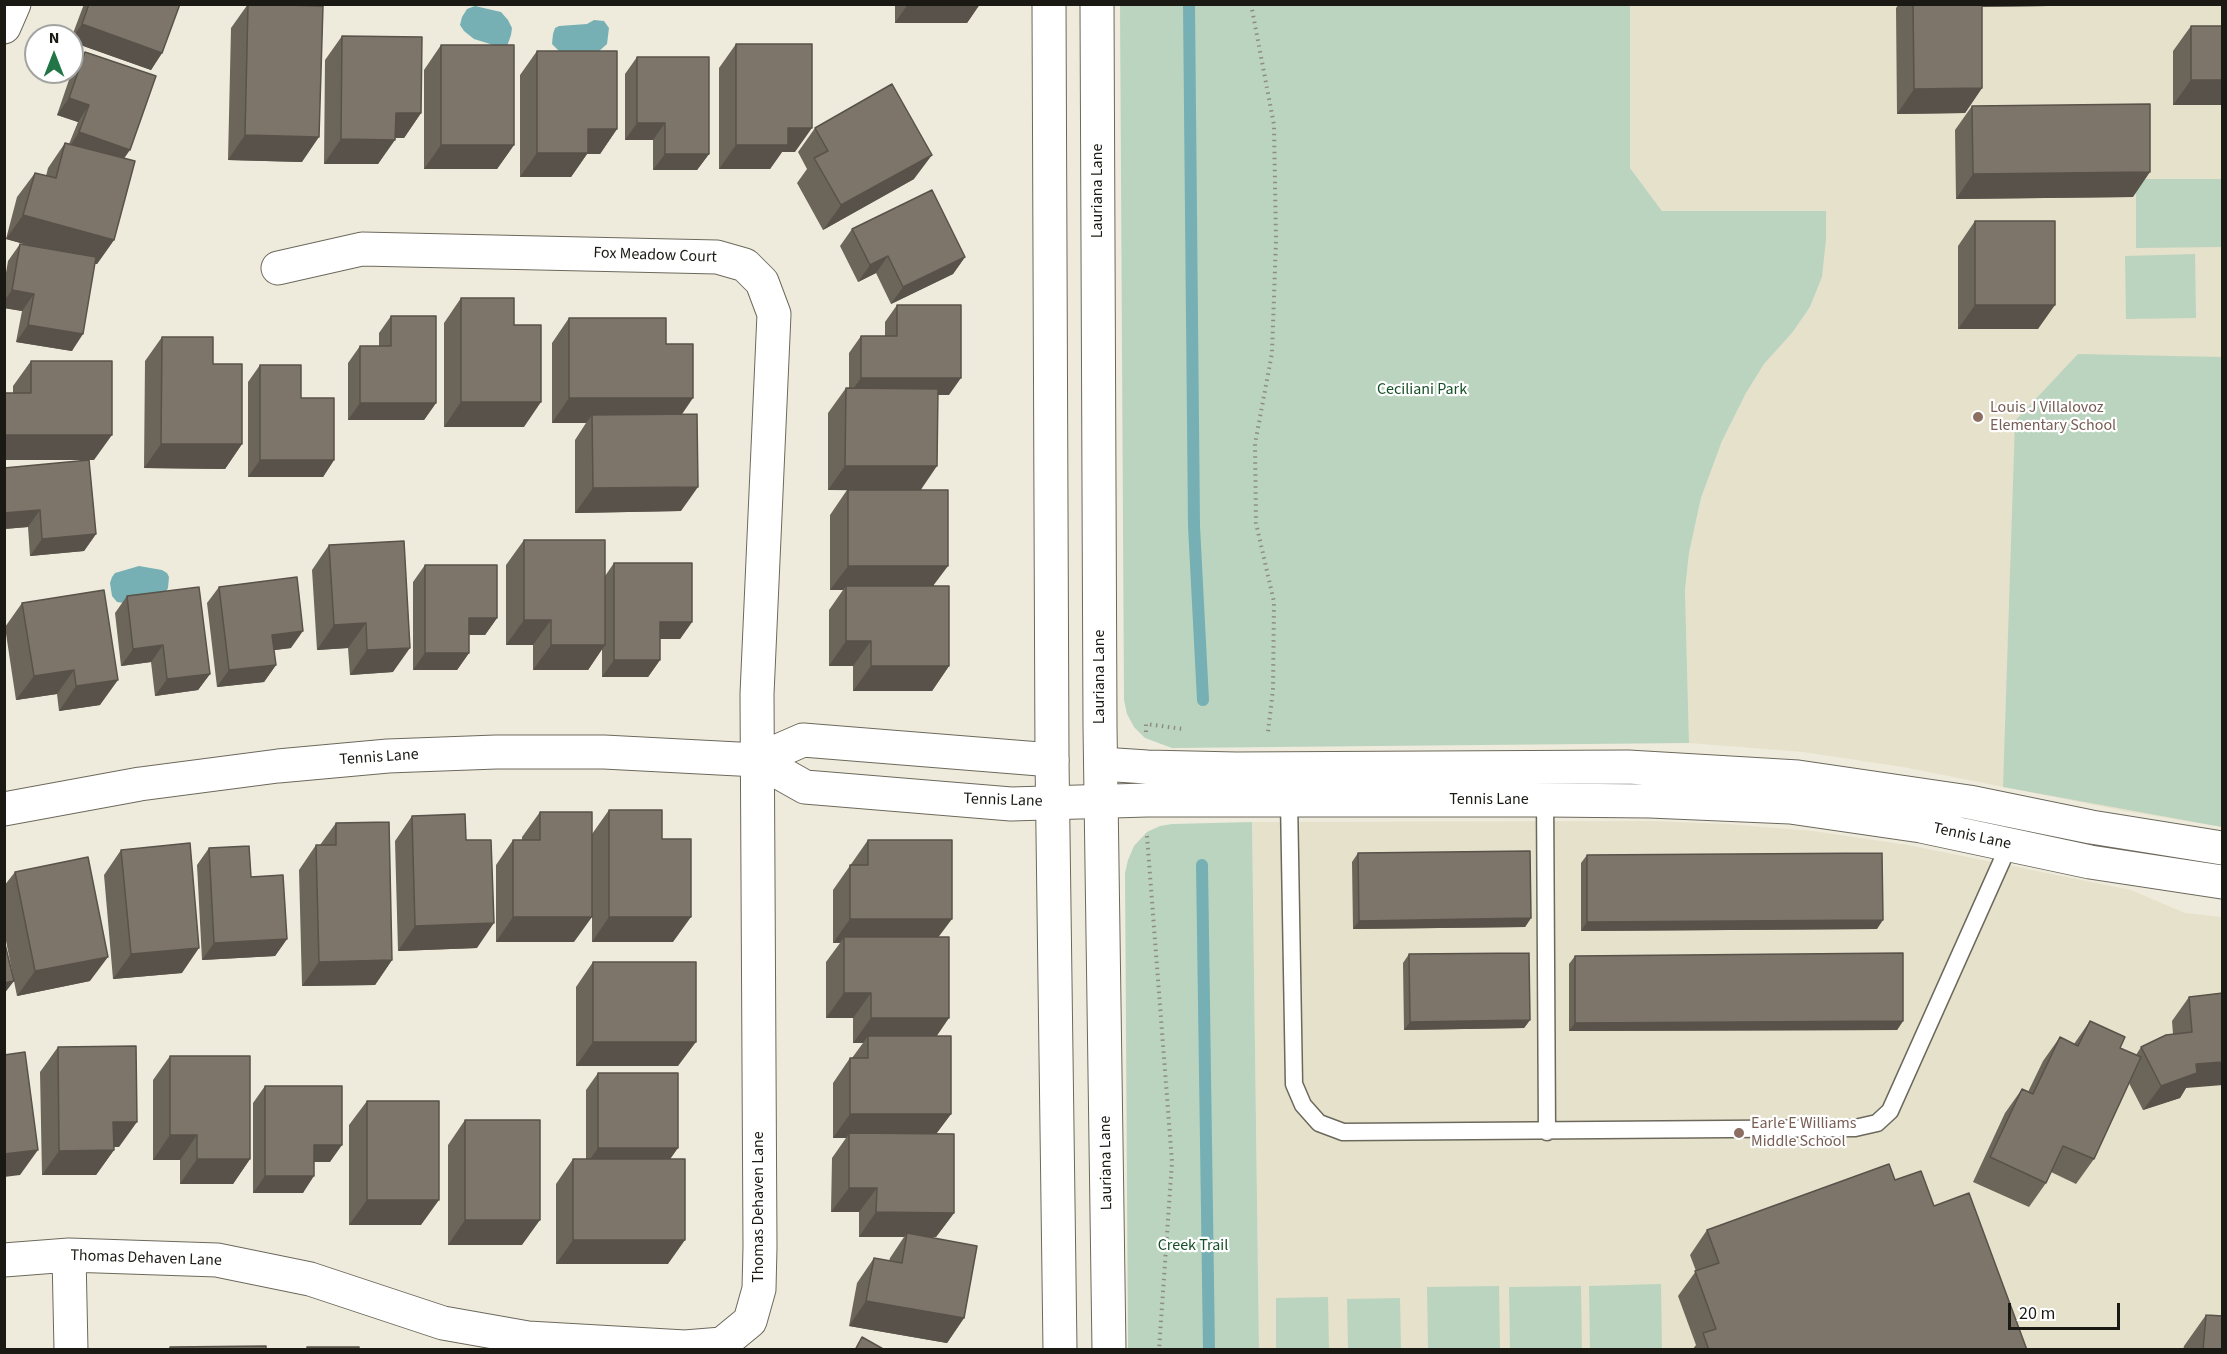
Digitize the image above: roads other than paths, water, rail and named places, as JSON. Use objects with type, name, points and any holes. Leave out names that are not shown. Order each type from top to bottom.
[{"type":"street","points":[[4,27],[14,4]]},
{"type":"street","points":[[1048,4],[1052,760],[1060,1350]]},
{"type":"street","name":"Lauriana Lane","points":[[1097,4],[1101,801],[1109,1350]]},
{"type":"street","name":"Fox Meadow Court","points":[[278,268],[362,249],[717,257],[746,265],[762,282],[774,314],[757,694],[757,760]]},
{"type":"street","name":"Tennis Lane","points":[[4,809],[140,784],[278,765],[388,756],[496,752],[604,752],[757,760],[803,741],[1146,767],[1260,769],[1628,767],[1798,777],[1968,802],[2091,827],[2223,848]]},
{"type":"street","name":"Tennis Lane","points":[[757,760],[805,787],[1011,804],[1289,799],[1650,801],[1790,807],[1921,826],[2090,862],[2223,882]]},
{"type":"street","name":"Thomas Dehaven Lane","points":[[4,1260],[69,1256],[217,1260],[310,1279],[443,1323],[528,1338],[685,1347],[722,1344],[750,1321],[759,1289],[757,760]]},
{"type":"street","points":[[69,1256],[71,1350]]},
{"type":"lane","points":[[1545,767],[1547,1132]]},
{"type":"lane","points":[[1289,799],[1294,1084],[1303,1105],[1319,1124],[1343,1132],[1855,1128],[1876,1124],[1890,1111],[2009,845]]},
{"type":"water","points":[[475,6],[501,12],[508,20],[512,28],[506,49],[474,39],[464,31],[460,25],[462,17],[467,9]]},
{"type":"water","points":[[594,20],[604,21],[609,28],[607,44],[598,52],[559,51],[552,44],[555,28],[587,24]]},
{"type":"water","points":[[139,566],[167,573],[168,588],[165,593],[124,603],[117,602],[112,596],[110,583],[112,577],[115,573]]},
{"type":"waterway","points":[[1189,4],[1194,526],[1203,700]]},
{"type":"waterway","points":[[1202,865],[1209,1350]]},
{"type":"place","name":"Louis J Villalovoz Elementary School","points":[[1978,417]]},
{"type":"place","name":"Earle E Williams Middle School","points":[[1739,1133]]},
{"type":"park label","name":"Ceciliani Park","points":[[1422,390]]},
{"type":"park label","name":"Creek Trail","points":[[1193,1246]]}]
